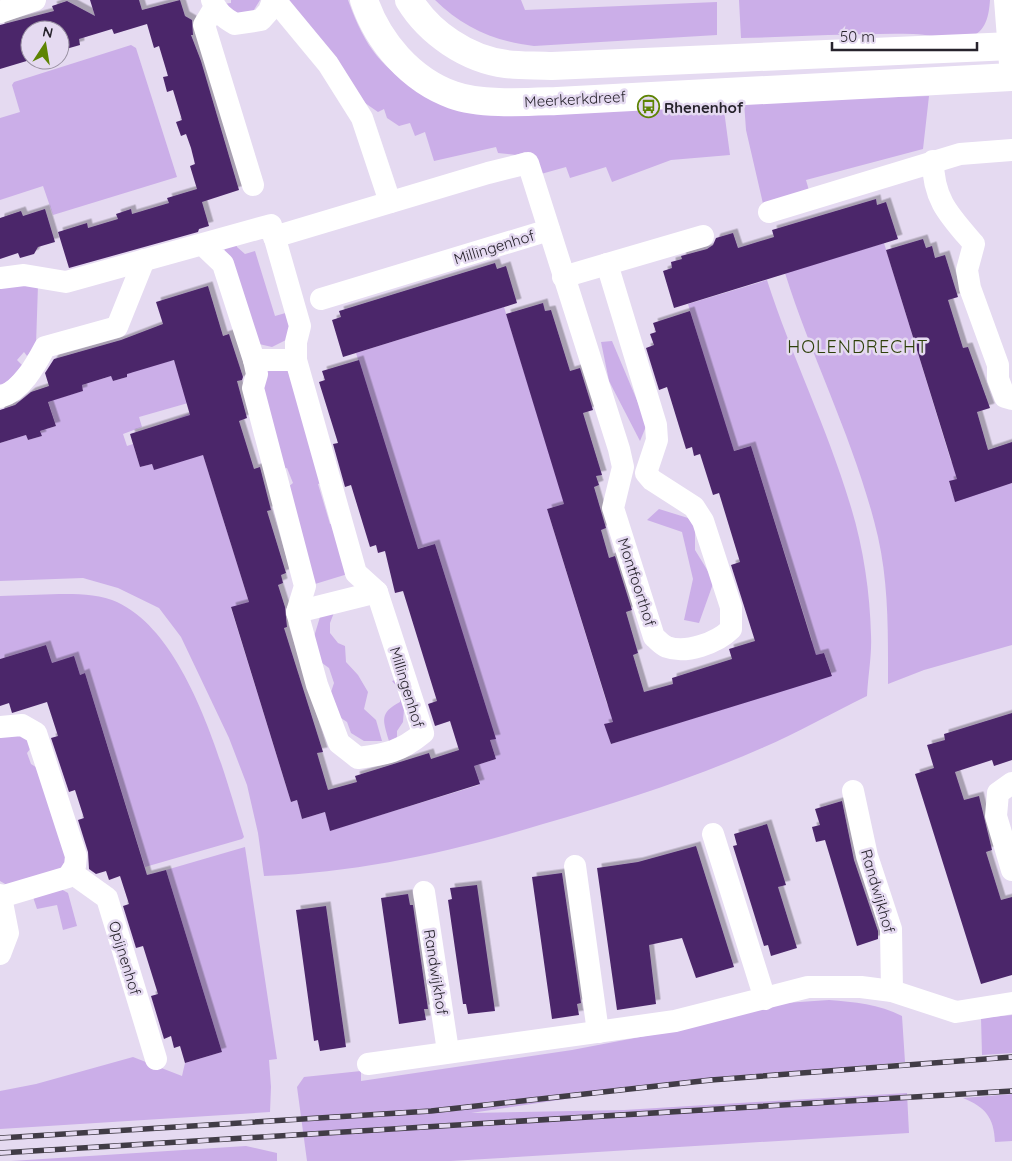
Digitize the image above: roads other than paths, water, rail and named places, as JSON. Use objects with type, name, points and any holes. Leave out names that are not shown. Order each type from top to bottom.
[{"type":"main road","name":"Meerkerkdreef","points":[[364,0],[369,14],[386,44],[414,74],[454,96],[502,102],[557,102],[1012,77]]},
{"type":"main road","points":[[409,0],[416,11],[439,34],[466,52],[505,64],[552,66],[1010,46]]},
{"type":"street","points":[[0,12],[35,0]]},
{"type":"street","points":[[253,185],[204,25],[214,4],[224,18],[235,24],[248,24],[261,20],[269,11],[274,0],[328,64],[362,118],[390,202]]},
{"type":"street","points":[[1005,0],[1012,77]]},
{"type":"street","points":[[769,212],[960,154],[1012,150]]},
{"type":"street","points":[[933,161],[933,178],[936,192],[946,212],[974,244],[967,270],[970,288],[998,364],[998,379],[1005,397],[1012,399]]},
{"type":"street","name":"Millingenhof","points":[[274,237],[528,163],[548,230],[321,300]]},
{"type":"street","points":[[0,278],[24,275],[66,282],[271,225],[300,326],[296,342],[296,360],[356,574],[377,592]]},
{"type":"street","name":"Montfoorthof","points":[[548,230],[619,449],[623,466],[613,508],[654,637],[665,646],[677,649],[701,645],[722,638],[731,629],[731,607],[703,521],[699,514],[694,507],[652,480],[646,473],[657,440],[656,425],[607,264]]},
{"type":"street","points":[[563,277],[703,236]]},
{"type":"street","points":[[203,245],[224,264],[254,360],[257,374],[253,388],[304,586],[297,612],[377,592]]},
{"type":"street","points":[[0,397],[17,388],[38,360],[45,347],[117,327],[144,260]]},
{"type":"street","points":[[254,360],[296,360]]},
{"type":"street","name":"Millingenhof","points":[[297,612],[317,685],[339,743],[358,758],[388,754],[407,746],[423,733],[377,592]]},
{"type":"street","points":[[0,728],[22,725],[36,733],[42,746],[76,856],[72,873],[68,877],[0,896],[8,933],[0,954]]},
{"type":"street","points":[[1012,783],[998,793],[996,816],[1012,870]]},
{"type":"street","name":"Randwijkhof","points":[[853,791],[867,856],[891,929],[901,995]]},
{"type":"street","points":[[713,834],[765,999]]},
{"type":"street","points":[[575,866],[598,1032]]},
{"type":"street","name":"Opijnenhof","points":[[72,873],[106,898],[156,1059]]},
{"type":"street","name":"Randwijkhof","points":[[424,892],[448,1051]]},
{"type":"street","points":[[368,1064],[448,1051],[675,1021],[808,987],[861,987],[901,995],[956,1012],[1012,1003]]},
{"type":"railway","points":[[0,1138],[431,1111],[711,1080],[1012,1057]]},
{"type":"railway","points":[[0,1153],[1012,1091]]},
{"type":"place","name":"Rhenenhof","points":[[648,107]]},
{"type":"district","name":"HOLENDRECHT","points":[[858,346]]}]
